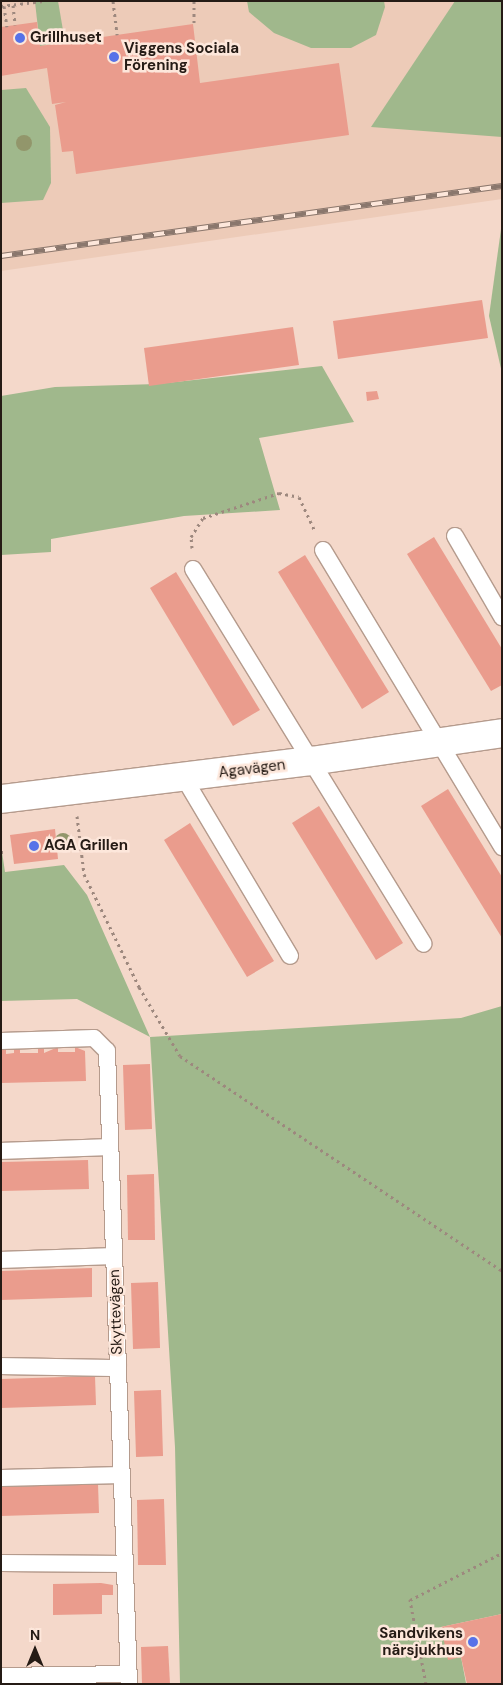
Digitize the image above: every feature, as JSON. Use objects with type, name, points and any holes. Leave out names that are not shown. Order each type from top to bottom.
[{"type":"street","name":"Agavägen","points":[[1,800],[184,778],[502,733]]},
{"type":"lane","points":[[455,536],[502,617]]},
{"type":"lane","points":[[324,550],[437,743],[502,847]]},
{"type":"lane","points":[[193,568],[424,944]]},
{"type":"lane","points":[[184,778],[290,956]]},
{"type":"lane","name":"Skyttevägen","points":[[1,1041],[94,1038],[107,1051],[129,1679]]},
{"type":"lane","points":[[1,1151],[110,1147]]},
{"type":"lane","points":[[1,1260],[114,1256]]},
{"type":"lane","points":[[1,1366],[118,1368]]},
{"type":"lane","points":[[1,1478],[122,1475]]},
{"type":"lane","points":[[1,1563],[125,1564]]},
{"type":"lane","points":[[1,1676],[129,1679]]},
{"type":"path","points":[[7,27],[3,6],[44,1]]},
{"type":"path","points":[[113,1],[117,35]]},
{"type":"path","points":[[194,1],[194,25]]},
{"type":"path","points":[[13,5],[16,25]]},
{"type":"path","points":[[193,568],[192,537],[203,518],[279,493],[299,497],[324,550]]},
{"type":"path","points":[[74,791],[84,874],[139,986],[180,1056],[502,1271]]},
{"type":"path","points":[[426,1684],[410,1600],[502,1552]]},
{"type":"shaded area","points":[[1,1],[502,1],[502,199],[1,271]]},
{"type":"green space","points":[[58,1],[65,42],[40,46],[35,2]]},
{"type":"green space","points":[[247,1],[384,1],[385,7],[376,35],[351,48],[311,48],[274,33],[249,12]]},
{"type":"green space","points":[[455,1],[502,1],[502,137],[371,127]]},
{"type":"green space","points":[[26,88],[50,127],[51,183],[43,200],[1,203],[1,90]]},
{"type":"green space","points":[[502,222],[502,373],[489,316]]},
{"type":"green space","points":[[322,366],[354,422],[259,438],[280,510],[184,516],[51,539],[51,552],[1,555],[1,396],[55,387],[157,384]]},
{"type":"green space","points":[[1,845],[5,872],[64,865],[87,895],[150,1037],[77,999],[1,1001]]},
{"type":"green space","points":[[502,1006],[502,1614],[441,1627],[461,1657],[466,1683],[180,1684],[175,1447],[150,1037],[461,1018]]},
{"type":"building","points":[[37,22],[40,46],[193,24],[200,83],[339,63],[349,135],[76,174],[73,151],[62,152],[55,105],[66,102],[52,104],[47,68],[1,76],[1,27]]},
{"type":"building","points":[[482,300],[488,338],[338,359],[333,321]]},
{"type":"building","points":[[293,327],[299,365],[149,386],[144,348]]},
{"type":"building","points":[[377,391],[379,399],[367,401],[366,392]]},
{"type":"building","points":[[434,537],[502,649],[502,685],[491,691],[407,554]]},
{"type":"building","points":[[305,555],[389,692],[362,709],[278,572]]},
{"type":"building","points":[[176,572],[260,710],[233,726],[150,588]]},
{"type":"building","points":[[448,789],[502,877],[502,938],[421,806]]},
{"type":"building","points":[[319,806],[403,943],[376,960],[292,823]]},
{"type":"building","points":[[190,823],[274,961],[247,977],[164,840]]},
{"type":"building","name":"AGA Grillen","points":[[55,829],[58,859],[14,864],[10,835]]},
{"type":"building","points":[[58,1047],[58,1052],[75,1052],[75,1047],[85,1051],[86,1081],[1,1083],[1,1049],[6,1049],[6,1054],[14,1053],[14,1049],[20,1049],[20,1053],[38,1053],[38,1048],[44,1048],[44,1053]]},
{"type":"building","points":[[150,1064],[152,1129],[125,1130],[123,1065]]},
{"type":"building","points":[[88,1160],[89,1189],[1,1191],[1,1162]]},
{"type":"building","points":[[154,1174],[155,1240],[128,1240],[127,1175]]},
{"type":"building","points":[[92,1268],[92,1297],[1,1300],[1,1271]]},
{"type":"building","points":[[158,1282],[160,1348],[133,1349],[131,1283]]},
{"type":"building","points":[[95,1376],[96,1405],[1,1408],[1,1379]]},
{"type":"building","points":[[161,1390],[163,1456],[136,1457],[134,1391]]},
{"type":"building","points":[[98,1484],[99,1513],[1,1516],[1,1487]]},
{"type":"building","points":[[164,1499],[166,1565],[138,1565],[137,1500]]},
{"type":"building","points":[[101,1583],[113,1585],[113,1595],[102,1595],[102,1614],[53,1615],[53,1584]]},
{"type":"building","name":"Sandvikens närsjukhus","points":[[502,1614],[502,1684],[467,1684],[461,1657],[448,1660],[441,1627]]},
{"type":"building","points":[[168,1646],[170,1684],[142,1684],[141,1647]]},
{"type":"railway","points":[[1,256],[502,186]]},
{"type":"place","name":"Grillhuset","points":[[20,38]]},
{"type":"place","name":"Viggens Sociala Förening","points":[[114,57]]},
{"type":"place","name":"AGA Grillen","points":[[34,846]]},
{"type":"place","name":"Sandvikens närsjukhus","points":[[473,1642]]}]
